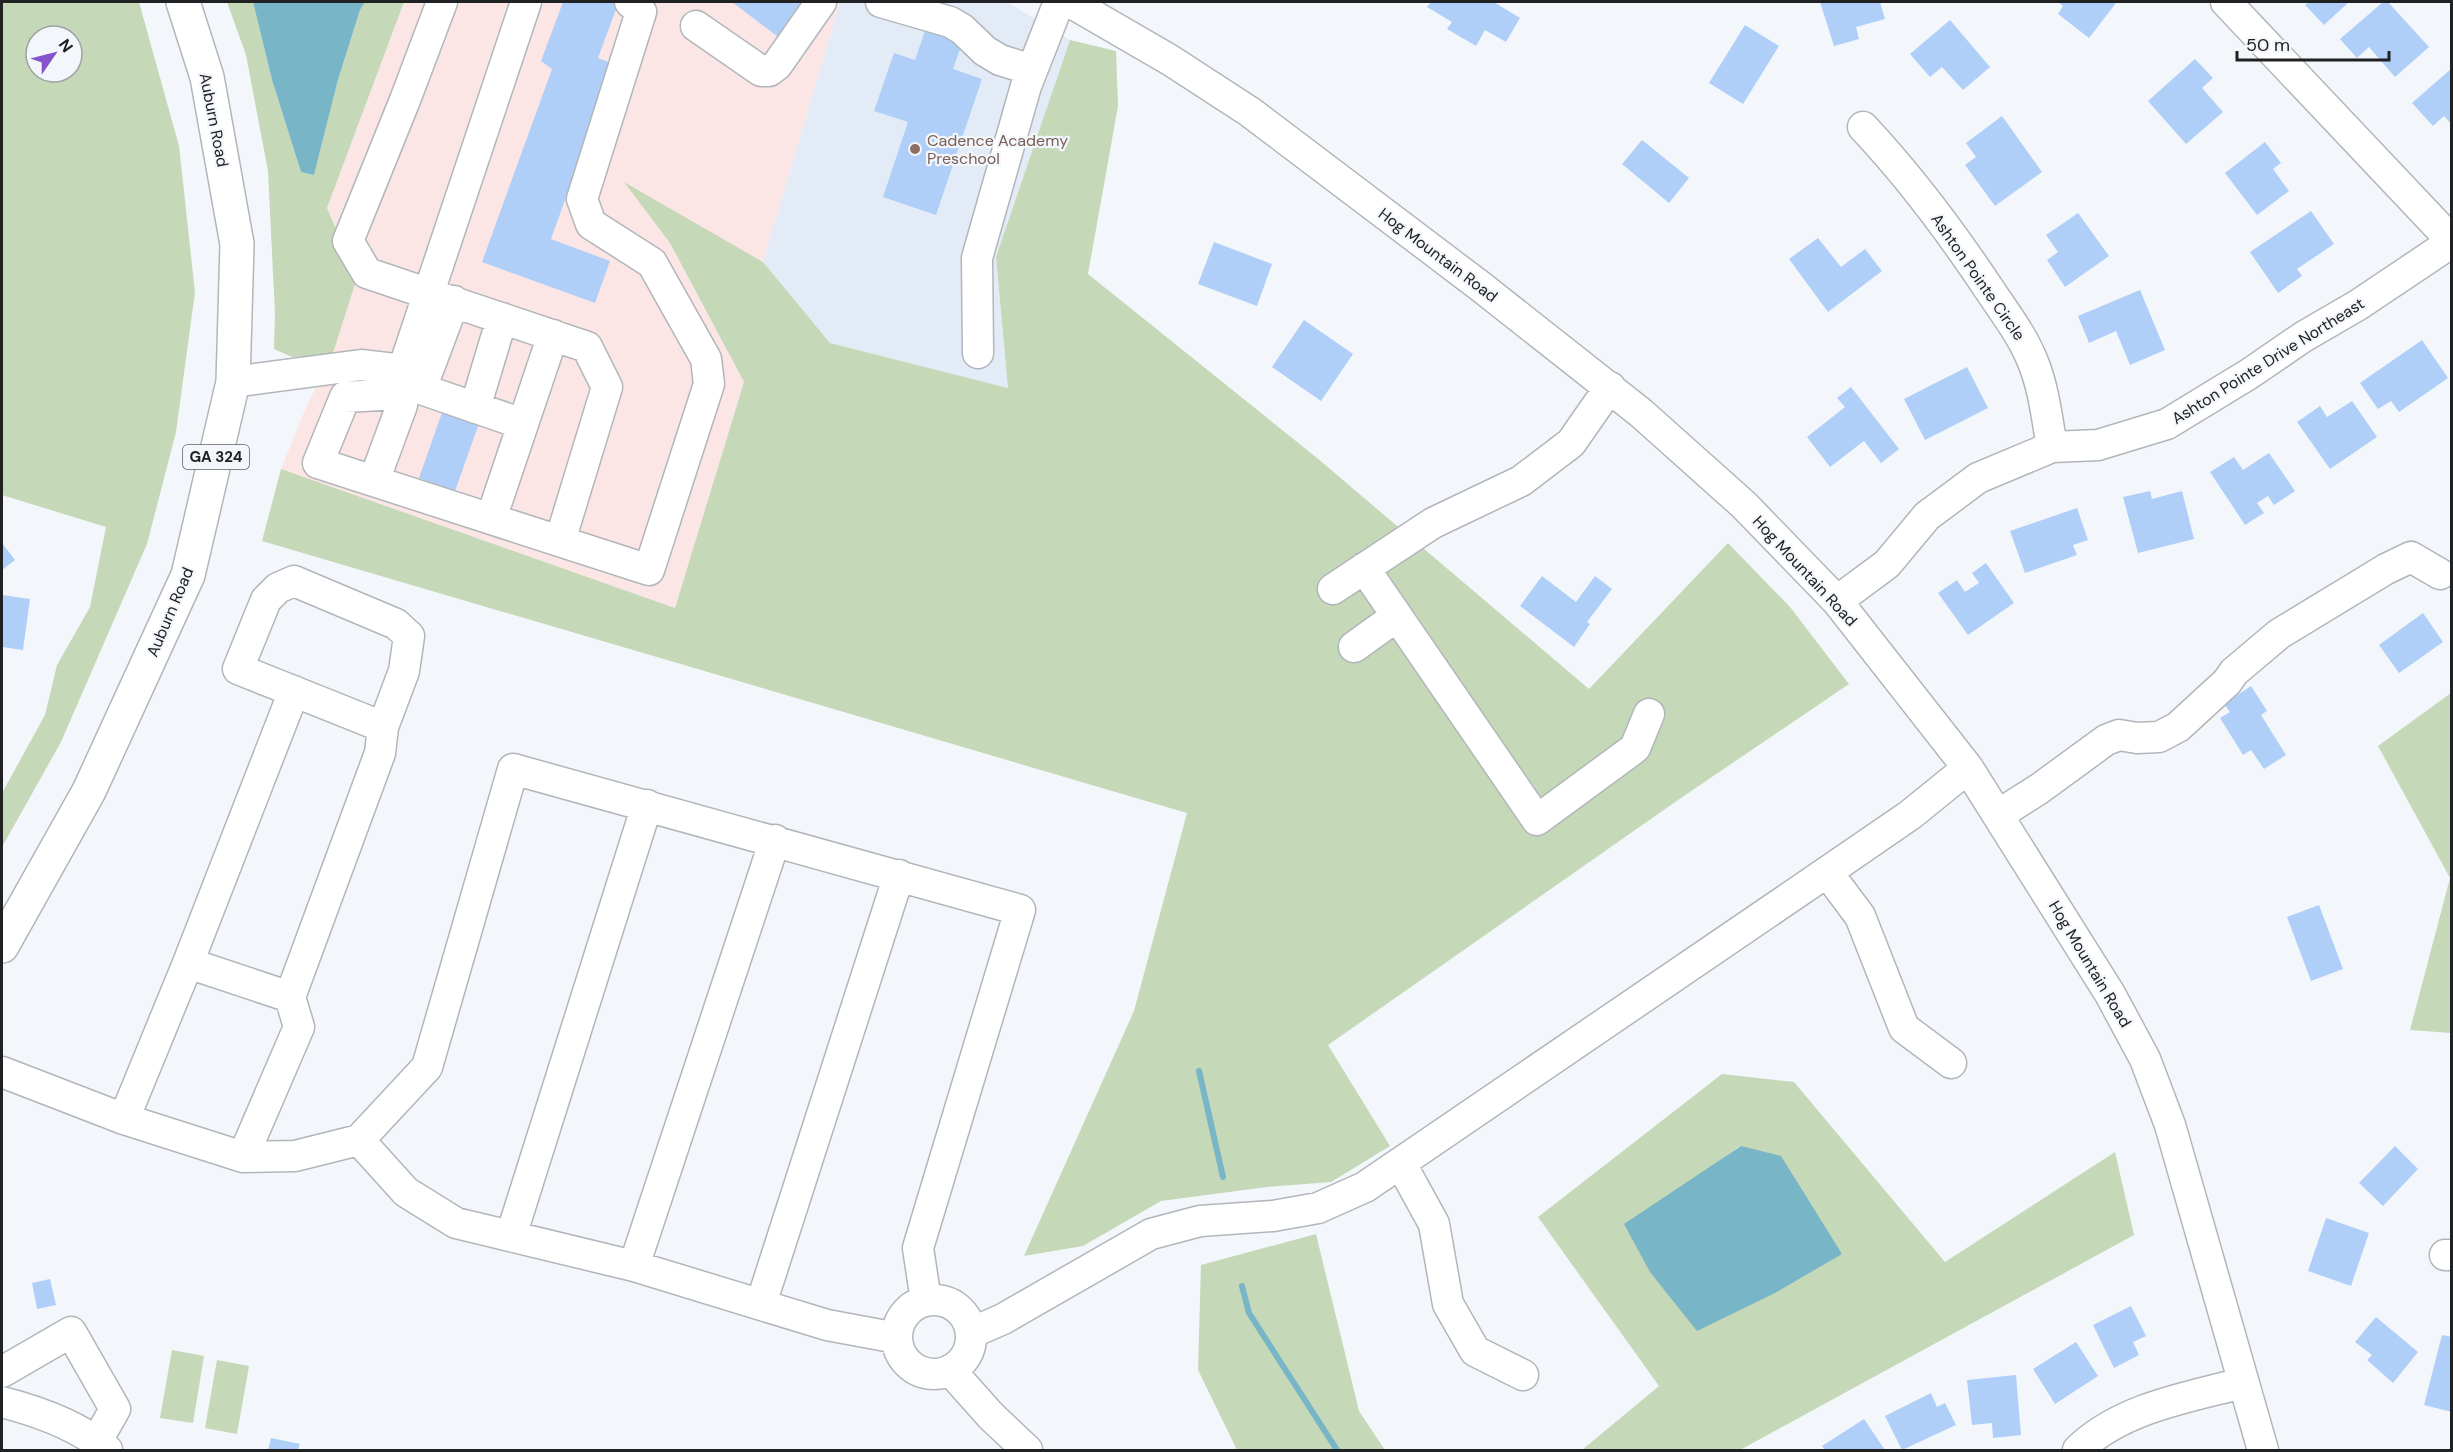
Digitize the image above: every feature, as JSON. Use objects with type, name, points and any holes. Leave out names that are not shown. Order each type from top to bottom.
[{"type":"main road","name":"Auburn Road","points":[[2,946],[89,791],[188,575],[233,382],[237,244],[207,77],[183,2]]},
{"type":"street","points":[[442,2],[348,241],[367,273],[587,346],[607,387],[560,541]]},
{"type":"street","points":[[374,481],[402,405],[405,384],[442,297],[526,2]]},
{"type":"street","points":[[405,384],[345,397],[318,463],[649,570],[710,384],[706,359],[652,263],[591,224],[582,199],[641,12],[630,2]]},
{"type":"street","points":[[696,26],[761,71],[769,71],[777,65],[821,2]]},
{"type":"street","points":[[881,2],[950,22],[962,29],[985,51],[1000,60],[1032,70]]},
{"type":"street","points":[[978,353],[977,258],[1032,70],[1059,2]]},
{"type":"street","name":"Hog Mountain Road","points":[[1070,2],[1170,60],[1250,112],[1610,387],[1744,505],[1837,601],[1968,768],[2110,994],[2145,1059],[2170,1125],[2263,1450]]},
{"type":"street","name":"Ashton Pointe Drive Northeast","points":[[1837,601],[1887,564],[1927,516],[1978,478],[2052,447],[2098,445],[2167,424],[2249,374],[2303,337],[2358,305],[2451,242],[2226,2]]},
{"type":"street","name":"Ashton Pointe Circle","points":[[1863,127],[1892,158],[1969,258],[2019,332],[2034,363],[2042,389],[2052,447]]},
{"type":"street","points":[[475,408],[502,318]]},
{"type":"street","points":[[491,519],[553,335]]},
{"type":"street","points":[[233,382],[361,365],[405,384],[523,424]]},
{"type":"street","points":[[1333,589],[1433,523],[1521,482],[1571,443],[1610,387]]},
{"type":"street","points":[[1998,815],[2039,789],[2106,740],[2119,735],[2137,738],[2159,737],[2178,727],[2227,682],[2234,672],[2279,634],[2327,607],[2386,569],[2410,557],[2440,574]]},
{"type":"street","points":[[1364,568],[1537,820],[1635,748],[1649,714]]},
{"type":"street","points":[[243,1157],[299,1027],[290,997],[380,753],[383,727],[404,671],[409,636],[396,624],[294,581],[278,588],[266,600],[238,669],[383,727]]},
{"type":"street","points":[[1354,647],[1397,616]]},
{"type":"street","points":[[124,1119],[188,963],[294,691]]},
{"type":"street","points":[[971,1333],[1003,1319],[1151,1234],[1200,1221],[1273,1216],[1318,1208],[1365,1187],[1827,872],[1910,814],[1968,768]]},
{"type":"street","points":[[2,1072],[124,1119],[243,1157],[295,1156],[359,1140],[427,1067],[513,769],[1020,910],[918,1248],[926,1301]]},
{"type":"street","points":[[511,1236],[647,805]]},
{"type":"street","points":[[634,1266],[775,840]]},
{"type":"street","points":[[1827,872],[1860,916],[1904,1028],[1951,1063]]},
{"type":"street","points":[[761,1304],[899,875]]},
{"type":"street","points":[[188,963],[290,997]]},
{"type":"street","points":[[359,1140],[406,1192],[456,1223],[634,1266],[827,1325],[897,1338]]},
{"type":"street","points":[[1401,1164],[1434,1224],[1448,1304],[1475,1351],[1523,1375]]},
{"type":"street","points":[[943,1300],[954,1305],[967,1319],[971,1333],[970,1348],[964,1359],[950,1370],[933,1374],[921,1372],[910,1365],[902,1356],[897,1338],[901,1320],[908,1310],[926,1301],[943,1300]]},
{"type":"street","points":[[2,1372],[70,1332],[115,1409],[102,1446],[51,1418],[2,1402]]},
{"type":"street","points":[[950,1370],[991,1416],[1027,1450]]},
{"type":"street","points":[[2078,1450],[2089,1439],[2115,1422],[2153,1407],[2242,1383]]},
{"type":"shaded area","points":[[404,2],[840,2],[763,262],[625,183],[670,243],[744,382],[675,608],[281,469],[307,405],[332,356],[357,278],[327,208]]},
{"type":"shaded area","name":"Cadence Academy Preschool","points":[[840,2],[1007,2],[1070,40],[996,257],[1008,388],[830,343],[763,262]]},
{"type":"green space","points":[[2,2],[139,2],[179,146],[195,292],[176,432],[147,544],[61,742],[2,847],[2,793],[45,715],[57,665],[90,607],[106,527],[2,495]]},
{"type":"green space","points":[[227,2],[253,2],[272,80],[301,172],[314,175],[338,80],[360,10],[365,2],[404,2],[327,208],[357,278],[332,356],[292,357],[274,349],[275,314],[268,171],[246,55]]},
{"type":"green space","points":[[1070,40],[1116,51],[1118,106],[1088,274],[1317,458],[1589,689],[1728,543],[1790,607],[1849,684],[1678,800],[1328,1045],[1390,1146],[1331,1182],[1267,1187],[1161,1201],[1083,1246],[1024,1256],[1134,1011],[1187,813],[262,541],[281,469],[675,608],[744,382],[670,243],[624,182],[763,262],[830,343],[1008,388],[996,257]]},
{"type":"green space","points":[[2451,693],[2451,1033],[2410,1030],[2450,878],[2378,746]]},
{"type":"green space","points":[[1722,1074],[1794,1082],[1945,1262],[2115,1152],[2134,1235],[1740,1450],[1582,1450],[1659,1386],[1538,1217]],"holes":[[[1740,1146],[1842,1254],[1691,1181]]]},
{"type":"green space","points":[[1316,1234],[1359,1411],[1385,1450],[1237,1450],[1198,1370],[1201,1265]]},
{"type":"green space","points":[[172,1350],[204,1356],[193,1423],[160,1418]]},
{"type":"green space","points":[[217,1360],[249,1366],[237,1434],[205,1428]]},
{"type":"water","points":[[253,2],[365,2],[360,10],[338,80],[314,175],[301,172],[272,80]]},
{"type":"water","points":[[1741,1146],[1781,1156],[1842,1254],[1775,1293],[1697,1331],[1650,1272],[1624,1224]]},
{"type":"building","points":[[563,2],[618,4],[598,58],[614,64],[551,239],[610,261],[595,303],[482,262],[552,69],[541,61]]},
{"type":"building","points":[[732,2],[810,2],[781,39]]},
{"type":"building","points":[[1431,2],[1494,2],[1520,18],[1506,42],[1485,30],[1476,46],[1447,29],[1452,22],[1427,7]]},
{"type":"building","points":[[1820,2],[1880,2],[1885,19],[1856,27],[1859,39],[1834,46]]},
{"type":"building","points":[[2058,2],[2116,3],[2089,38],[2058,14],[2063,6]]},
{"type":"building","points":[[2309,2],[2349,2],[2324,25],[2305,5]]},
{"type":"building","points":[[2383,2],[2388,2],[2429,47],[2395,77],[2369,47],[2357,58],[2340,39]]},
{"type":"building","points":[[1950,20],[1990,67],[1963,90],[1942,67],[1930,77],[1910,54]]},
{"type":"building","points":[[1745,25],[1779,46],[1743,104],[1709,83]]},
{"type":"building","points":[[926,28],[963,41],[953,69],[982,79],[936,215],[883,197],[908,122],[874,111],[894,53],[915,60]]},
{"type":"building","points":[[2195,59],[2213,78],[2202,88],[2223,112],[2186,144],[2148,101]]},
{"type":"building","points":[[2452,68],[2452,125],[2444,116],[2433,126],[2412,103]]},
{"type":"building","points":[[2002,116],[2042,172],[1995,206],[1965,165],[1976,157],[1966,143]]},
{"type":"building","points":[[1642,140],[1689,178],[1669,203],[1622,164]]},
{"type":"building","points":[[2265,142],[2281,163],[2273,169],[2289,191],[2257,215],[2225,173]]},
{"type":"building","points":[[2311,211],[2334,244],[2297,269],[2302,276],[2278,293],[2250,252]]},
{"type":"building","points":[[2078,213],[2109,256],[2065,287],[2047,260],[2058,252],[2046,235]]},
{"type":"building","points":[[1818,238],[1841,267],[1865,249],[1882,271],[1828,312],[1789,259]]},
{"type":"building","points":[[1214,242],[1272,264],[1257,306],[1198,284]]},
{"type":"building","points":[[2140,290],[2165,350],[2130,365],[2116,331],[2089,343],[2078,316]]},
{"type":"building","points":[[1304,320],[1353,354],[1321,401],[1272,367]]},
{"type":"building","points":[[2422,340],[2448,378],[2399,412],[2391,401],[2378,409],[2360,383]]},
{"type":"building","points":[[1967,367],[1988,408],[1925,440],[1904,399]]},
{"type":"building","points":[[1851,387],[1899,449],[1881,463],[1864,441],[1830,467],[1807,437],[1845,407],[1837,398]]},
{"type":"building","points":[[2352,401],[2377,437],[2330,469],[2297,422],[2320,406],[2327,417]]},
{"type":"building","points":[[445,404],[481,418],[455,491],[419,478]]},
{"type":"building","points":[[2269,453],[2295,491],[2274,505],[2268,496],[2257,503],[2264,513],[2245,525],[2210,472],[2234,457],[2243,470]]},
{"type":"building","points":[[2150,491],[2152,499],[2182,491],[2194,539],[2138,553],[2123,497]]},
{"type":"building","points":[[2077,508],[2088,540],[2073,545],[2077,555],[2025,573],[2010,531]]},
{"type":"building","points":[[2,543],[15,560],[2,570]]},
{"type":"building","points":[[1986,563],[2014,603],[1968,635],[1938,593],[1957,580],[1965,592],[1979,583],[1972,573]]},
{"type":"building","points":[[1542,576],[1576,602],[1595,576],[1612,589],[1587,622],[1590,624],[1574,647],[1520,606]]},
{"type":"building","points":[[2,595],[30,599],[23,650],[2,647]]},
{"type":"building","points":[[2423,613],[2443,642],[2399,673],[2379,645]]},
{"type":"building","points":[[2251,686],[2267,711],[2261,715],[2286,755],[2264,769],[2251,750],[2243,755],[2220,718],[2230,712],[2224,704]]},
{"type":"building","points":[[2319,905],[2343,969],[2311,981],[2287,917]]},
{"type":"building","points":[[2395,1146],[2418,1169],[2383,1206],[2359,1183]]},
{"type":"building","points":[[2326,1218],[2369,1233],[2351,1286],[2308,1271]]},
{"type":"building","points":[[50,1279],[56,1305],[37,1309],[32,1283]]},
{"type":"building","points":[[2131,1306],[2146,1336],[2133,1342],[2139,1355],[2114,1368],[2093,1325]]},
{"type":"building","points":[[2376,1317],[2418,1352],[2393,1383],[2367,1360],[2372,1355],[2355,1342]]},
{"type":"building","points":[[2442,1335],[2452,1337],[2452,1412],[2424,1405]]},
{"type":"building","points":[[2076,1342],[2098,1376],[2055,1404],[2033,1369]]},
{"type":"building","points":[[2016,1375],[2021,1435],[1993,1438],[1992,1423],[1972,1425],[1967,1380]]},
{"type":"building","points":[[1931,1393],[1937,1407],[1945,1403],[1956,1425],[1902,1450],[1885,1416]]},
{"type":"building","points":[[1864,1419],[1885,1450],[1825,1450],[1822,1446]]},
{"type":"building","points":[[271,1438],[300,1444],[298,1450],[268,1450]]},
{"type":"waterway","points":[[1199,1071],[1223,1177]]},
{"type":"waterway","points":[[1242,1286],[1249,1313],[1337,1450]]},
{"type":"place","name":"Cadence Academy Preschool","points":[[915,149]]}]
